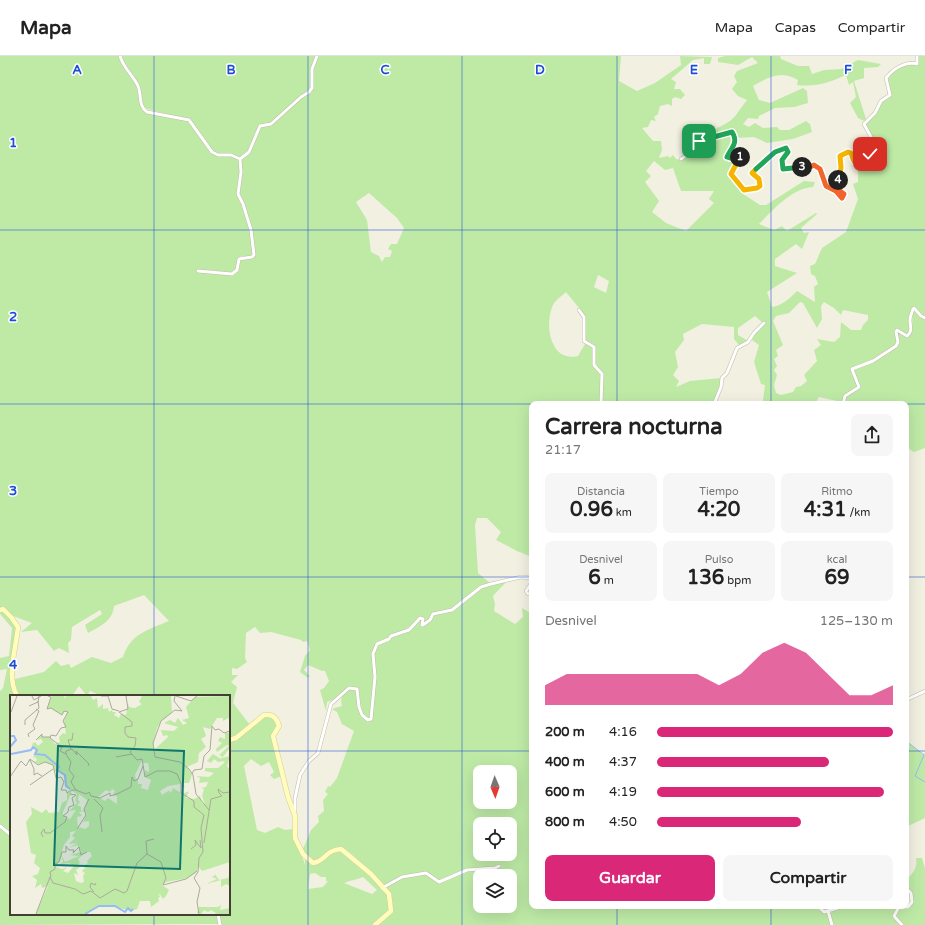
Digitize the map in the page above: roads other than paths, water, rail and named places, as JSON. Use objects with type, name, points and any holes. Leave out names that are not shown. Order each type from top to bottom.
[{"type":"street","points":[[120,56],[122,63],[138,86],[142,98],[141,105],[143,109],[147,112],[189,120],[212,152],[218,155],[231,155],[240,159]]},
{"type":"street","points":[[240,159],[249,152],[260,126],[271,124],[312,88],[312,69],[317,56]]},
{"type":"street","points":[[681,159],[690,153],[700,140],[720,136],[730,131],[734,134],[735,144],[727,157],[730,158],[737,154],[740,158],[731,174],[744,190],[757,188],[760,186],[759,179],[752,174],[752,170],[775,152],[786,148],[788,152],[782,160],[783,169],[797,166],[807,168],[814,165],[820,169],[826,186],[836,191],[840,197],[844,197],[838,185],[841,168],[840,156],[848,152],[851,153],[854,161],[870,154],[871,137],[864,124],[875,113],[881,101],[890,95],[886,78],[895,68],[913,63],[917,64],[917,56]]},
{"type":"street","points":[[198,271],[232,274],[237,270],[239,259],[252,258],[254,255],[251,230],[243,204],[238,194],[241,172],[240,159]]},
{"type":"street","points":[[844,401],[845,396],[859,387],[852,369],[873,361],[896,346],[898,342],[897,330],[907,336],[911,330],[910,318],[912,309],[914,308],[921,316],[925,318]]},
{"type":"street","points":[[579,310],[584,317],[584,341],[594,347],[594,365],[602,374],[601,401]]},
{"type":"street","points":[[715,401],[721,387],[722,378],[727,373],[737,348],[748,342],[754,333],[764,323]]},
{"type":"street","points":[[375,925],[391,911],[389,894],[371,874],[341,849],[330,851],[316,863],[306,859],[295,838],[295,798],[300,775],[309,761],[318,753],[331,704],[349,688],[357,689],[362,715],[368,720],[371,719],[374,695],[373,654],[376,645],[389,639],[391,636],[409,630],[420,618],[423,620],[423,625],[430,620],[433,614],[452,610],[481,587],[521,577],[529,578]]},
{"type":"street","points":[[529,585],[526,592],[529,594]]},
{"type":"street","points":[[0,610],[3,609],[11,616],[18,627],[12,667],[14,688],[17,695]]},
{"type":"street","points":[[909,699],[925,691]]},
{"type":"street","points":[[230,740],[236,738],[264,715],[270,715],[275,718],[278,729],[273,736],[288,797],[295,816]]},
{"type":"street","points":[[0,826],[10,834]]},
{"type":"street","points":[[382,888],[402,877],[426,873],[439,882],[467,870],[495,868],[500,866]]},
{"type":"street","points":[[909,891],[911,893],[912,902],[909,906]]},
{"type":"street","points":[[820,909],[828,911],[834,909]]},
{"type":"street","points":[[898,909],[894,916],[902,925]]},
{"type":"street","points":[[828,911],[832,925]]},
{"type":"street","points":[[218,915],[220,925]]},
{"type":"waterway","points":[[909,743],[924,755],[915,776],[925,782]]}]
